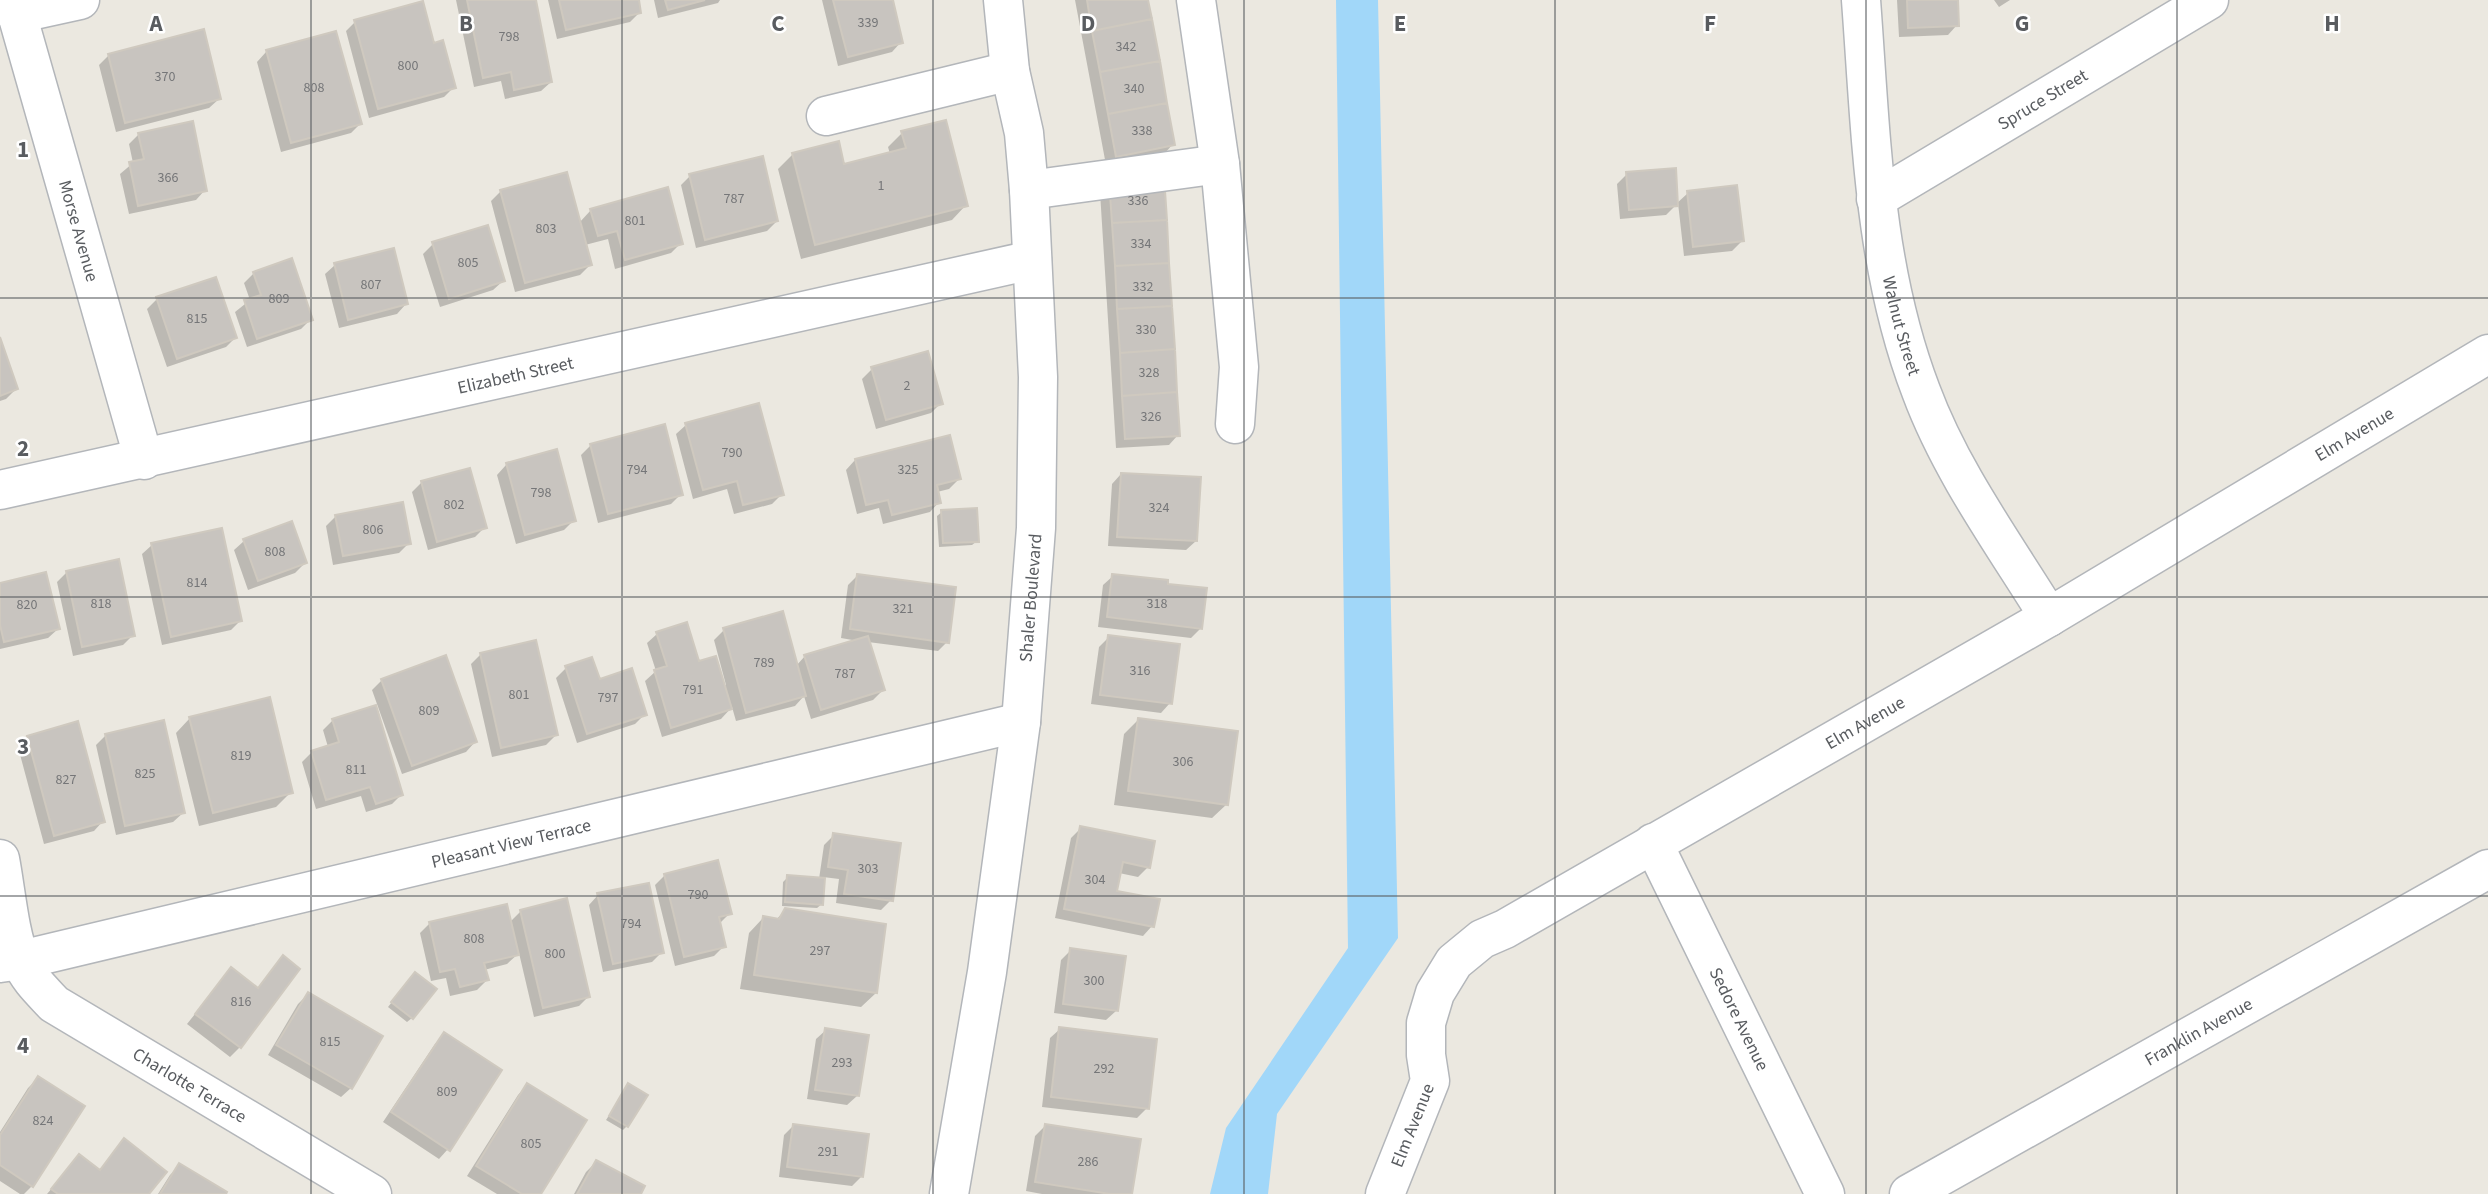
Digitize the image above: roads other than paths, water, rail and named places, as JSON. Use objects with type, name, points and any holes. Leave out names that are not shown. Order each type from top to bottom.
[{"type":"street","points":[[15,7],[80,0]]},
{"type":"street","name":"Shaler Boulevard","points":[[949,1194],[987,972],[1021,722],[1036,528],[1038,377],[1029,190],[1024,133],[1010,71],[1003,0]]},
{"type":"street","points":[[1196,0],[1220,164],[1239,367],[1235,424]]},
{"type":"street","name":"Walnut Street","points":[[1861,0],[1880,237],[1896,316],[1921,393],[1956,466],[2049,617]]},
{"type":"street","name":"Spruce Street","points":[[1876,200],[2209,0]]},
{"type":"street","name":"Morse Avenue","points":[[15,7],[144,460]]},
{"type":"street","points":[[826,116],[1010,71]]},
{"type":"street","points":[[1029,190],[1220,164]]},
{"type":"street","name":"Elizabeth Street","points":[[0,490],[1032,260]]},
{"type":"street","name":"Elm Avenue","points":[[1385,1194],[1430,1081],[1426,1055],[1426,1023],[1434,993],[1454,962],[1482,939],[1505,929],[2049,617],[2488,354]]},
{"type":"street","name":"Pleasant View Terrace","points":[[10,962],[1021,722]]},
{"type":"street","name":"Sedore Avenue","points":[[1653,842],[1825,1194]]},
{"type":"street","name":"Charlotte Terrace","points":[[0,859],[12,928],[10,962],[31,979],[54,1004],[372,1194]]},
{"type":"street","name":"Franklin Avenue","points":[[1909,1194],[2488,869]]},
{"type":"water","points":[[1336,0],[1378,0],[1398,938],[1277,1114],[1268,1194],[1210,1194],[1226,1128],[1348,948]]}]
